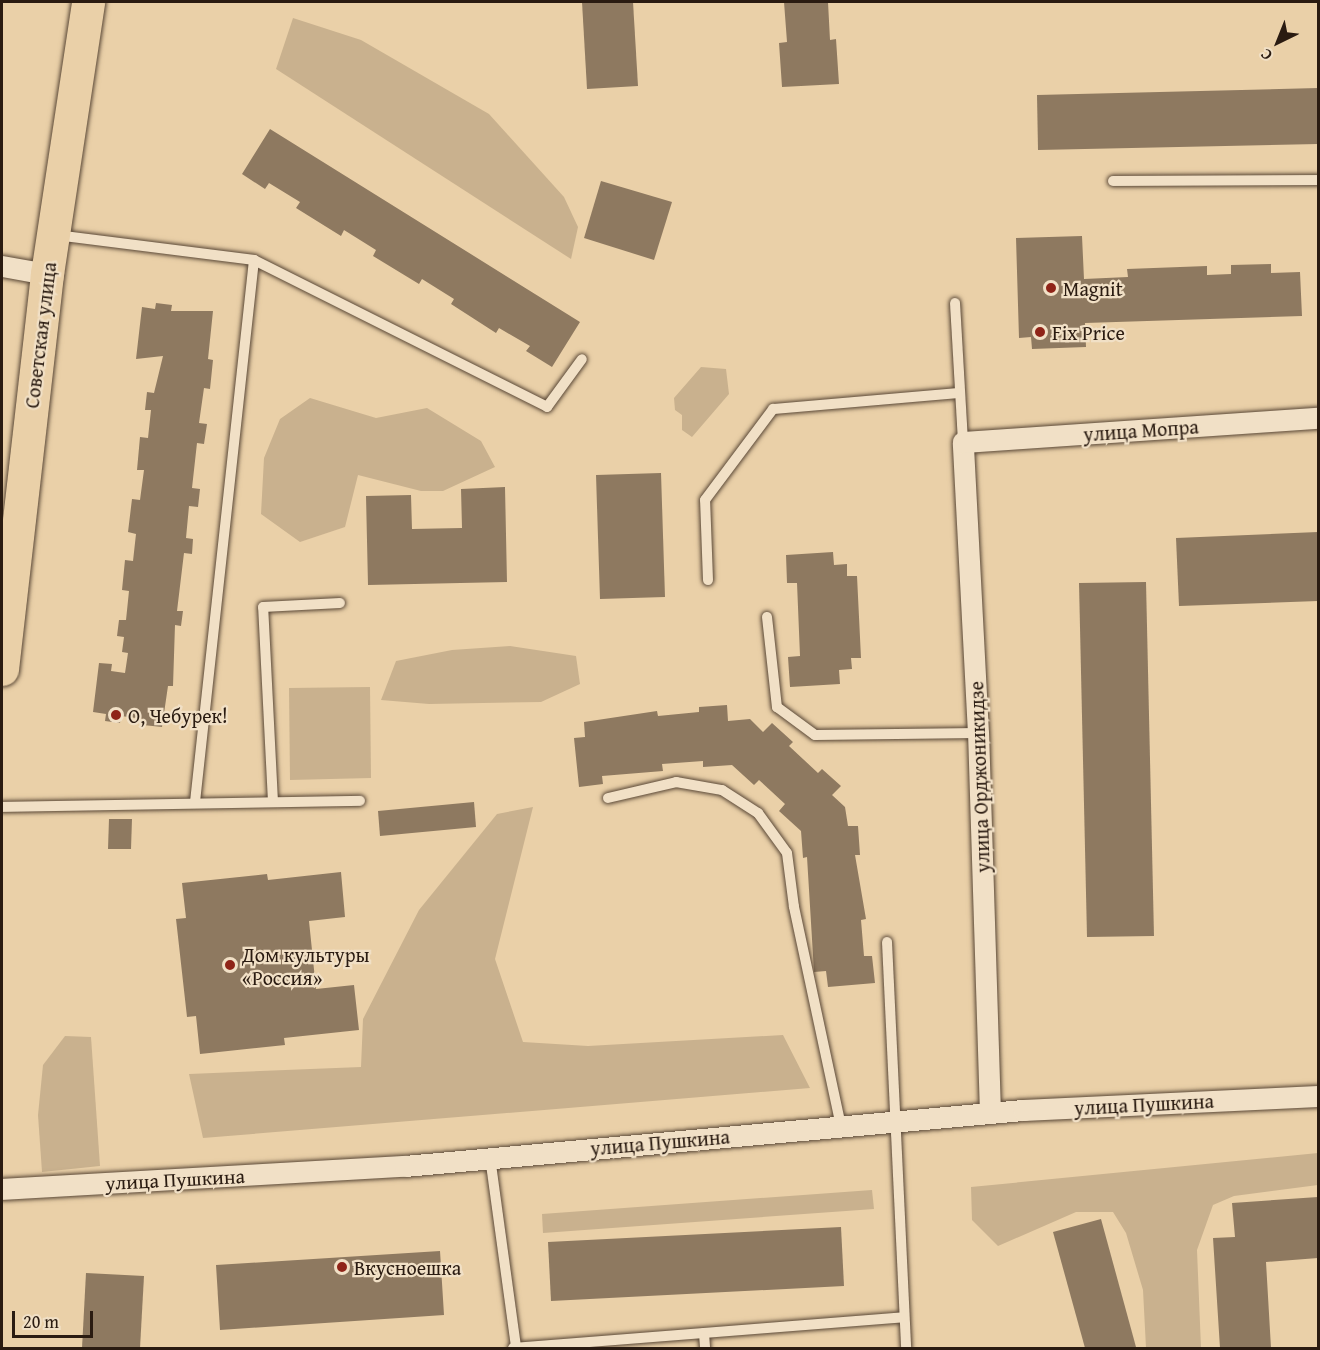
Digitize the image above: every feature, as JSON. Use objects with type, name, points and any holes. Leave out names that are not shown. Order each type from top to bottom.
[{"type":"main road","name":"Советская улица","points":[[2,669],[9,540],[46,274],[88,2]]},
{"type":"street","points":[[2,266],[46,274]]},
{"type":"street","name":"улица Мопра","points":[[963,442],[1318,418]]},
{"type":"street","name":"улица Орджоникидзе","points":[[963,442],[978,733],[990,1113]]},
{"type":"street","name":"улица Пушкина","points":[[2,1189],[405,1166],[990,1113],[1318,1096]]},
{"type":"lane","points":[[1113,182],[1318,180]]},
{"type":"lane","points":[[53,235],[254,260],[547,407],[582,359]]},
{"type":"lane","points":[[195,802],[254,260]]},
{"type":"lane","points":[[955,303],[963,442]]},
{"type":"lane","points":[[708,580],[705,500],[773,409],[959,393]]},
{"type":"lane","points":[[273,802],[263,607],[340,603]]},
{"type":"lane","points":[[767,617],[777,707],[815,735],[978,733]]},
{"type":"lane","points":[[608,798],[676,782],[722,790],[758,813],[787,853],[794,907],[841,1126]]},
{"type":"lane","points":[[2,807],[360,801]]},
{"type":"lane","points":[[886,942],[897,1122],[906,1348]]},
{"type":"lane","points":[[490,1157],[515,1348],[562,1347],[904,1317]]},
{"type":"lane","points":[[704,1333],[705,1348]]},
{"type":"shaded area","points":[[293,18],[361,40],[489,114],[564,197],[578,227],[571,259],[276,69]]},
{"type":"shaded area","points":[[701,367],[726,369],[729,394],[692,437],[682,430],[682,415],[675,410],[674,398]]},
{"type":"shaded area","points":[[310,398],[376,418],[427,408],[481,441],[495,467],[443,491],[421,491],[358,475],[345,527],[300,542],[261,514],[264,458],[280,419]]},
{"type":"shaded area","points":[[510,646],[576,656],[580,684],[541,702],[429,704],[381,700],[396,661],[452,650]]},
{"type":"shaded area","points":[[370,687],[371,778],[290,780],[289,688]]},
{"type":"shaded area","points":[[533,807],[495,959],[523,1042],[588,1046],[783,1035],[810,1088],[203,1138],[189,1074],[361,1067],[363,1019],[419,910],[497,814]]},
{"type":"shaded area","points":[[65,1036],[91,1037],[100,1166],[42,1172],[38,1115],[43,1065]]},
{"type":"shaded area","points":[[1318,1153],[1318,1185],[1234,1196],[1213,1205],[1197,1250],[1201,1348],[1146,1348],[1143,1290],[1126,1233],[1113,1212],[1076,1212],[998,1246],[972,1220],[971,1187]]},
{"type":"shaded area","points":[[872,1190],[874,1209],[543,1233],[542,1214]]},
{"type":"building","points":[[582,2],[633,2],[638,86],[587,89]]},
{"type":"building","points":[[784,2],[828,2],[830,40],[836,39],[839,84],[782,87],[779,43],[787,42]]},
{"type":"building","points":[[1318,88],[1318,144],[1038,150],[1037,95]]},
{"type":"building","points":[[270,129],[580,322],[552,367],[526,351],[530,346],[499,328],[496,333],[451,304],[454,299],[422,279],[419,284],[373,256],[376,250],[344,230],[341,236],[296,208],[300,202],[269,183],[265,189],[242,174]]},
{"type":"building","points":[[601,181],[672,202],[654,260],[584,238]]},
{"type":"building","points":[[1082,236],[1084,279],[1128,277],[1127,269],[1207,266],[1207,275],[1231,274],[1231,265],[1271,264],[1271,273],[1300,272],[1302,316],[1085,323],[1086,347],[1032,349],[1031,337],[1019,338],[1016,238]]},
{"type":"building","points":[[156,303],[172,305],[171,311],[213,311],[208,359],[213,360],[210,389],[204,388],[199,423],[207,424],[204,444],[197,443],[192,488],[200,489],[198,507],[189,506],[186,538],[193,539],[192,554],[184,553],[177,611],[183,611],[181,626],[175,625],[173,686],[168,686],[162,727],[143,725],[144,719],[121,716],[120,723],[105,721],[106,714],[93,712],[99,663],[112,664],[111,671],[125,673],[128,653],[122,652],[124,637],[117,636],[119,620],[126,620],[129,591],[122,590],[125,560],[133,561],[136,534],[128,532],[132,499],[140,500],[144,470],[137,470],[140,437],[148,438],[151,410],[145,410],[147,392],[154,393],[163,356],[136,359],[142,307],[155,309]]},
{"type":"building","points":[[661,473],[665,597],[600,599],[596,475]]},
{"type":"building","points":[[505,487],[507,582],[368,585],[366,496],[411,495],[412,529],[462,528],[461,489]]},
{"type":"building","points":[[1318,532],[1318,601],[1179,606],[1176,538]]},
{"type":"building","points":[[833,552],[834,565],[847,564],[847,576],[857,576],[861,658],[851,658],[852,669],[839,670],[840,684],[790,687],[788,657],[800,656],[797,583],[787,583],[786,555]]},
{"type":"building","points":[[1146,582],[1154,936],[1087,937],[1079,583]]},
{"type":"building","points":[[727,705],[728,721],[750,719],[763,732],[772,723],[793,742],[789,746],[818,773],[822,769],[841,786],[832,795],[845,807],[848,826],[858,826],[860,855],[855,855],[866,919],[861,920],[864,956],[872,956],[875,983],[828,987],[826,971],[814,972],[807,857],[803,858],[801,831],[779,811],[785,804],[759,780],[754,785],[732,765],[703,767],[703,761],[662,764],[663,771],[602,776],[603,784],[579,787],[574,738],[585,737],[584,722],[657,711],[658,716],[699,712],[699,707]]},
{"type":"building","points":[[474,802],[476,827],[380,836],[378,811]]},
{"type":"building","points":[[109,819],[132,819],[131,849],[108,849]]},
{"type":"building","points":[[341,872],[345,917],[309,921],[316,989],[354,985],[359,1030],[284,1038],[285,1045],[200,1054],[196,1016],[187,1017],[176,919],[186,918],[182,883],[267,874],[268,880]]},
{"type":"building","points":[[1318,1197],[1318,1258],[1266,1262],[1271,1348],[1220,1348],[1213,1238],[1235,1237],[1232,1203]]},
{"type":"building","points":[[1101,1219],[1136,1347],[1085,1348],[1053,1232]]},
{"type":"building","points":[[841,1227],[844,1286],[551,1301],[548,1242]]},
{"type":"building","points":[[440,1251],[444,1315],[220,1330],[216,1265]]},
{"type":"building","points":[[86,1273],[144,1276],[140,1348],[82,1348]]},
{"type":"place","name":"Magnit","points":[[1051,288]]},
{"type":"place","name":"Fix Price","points":[[1040,332]]},
{"type":"place","name":"О, Чебурек!","points":[[116,715]]},
{"type":"place","name":"Дом культуры «Россия»","points":[[230,965]]},
{"type":"place","name":"Вкусноешка","points":[[342,1267]]}]
